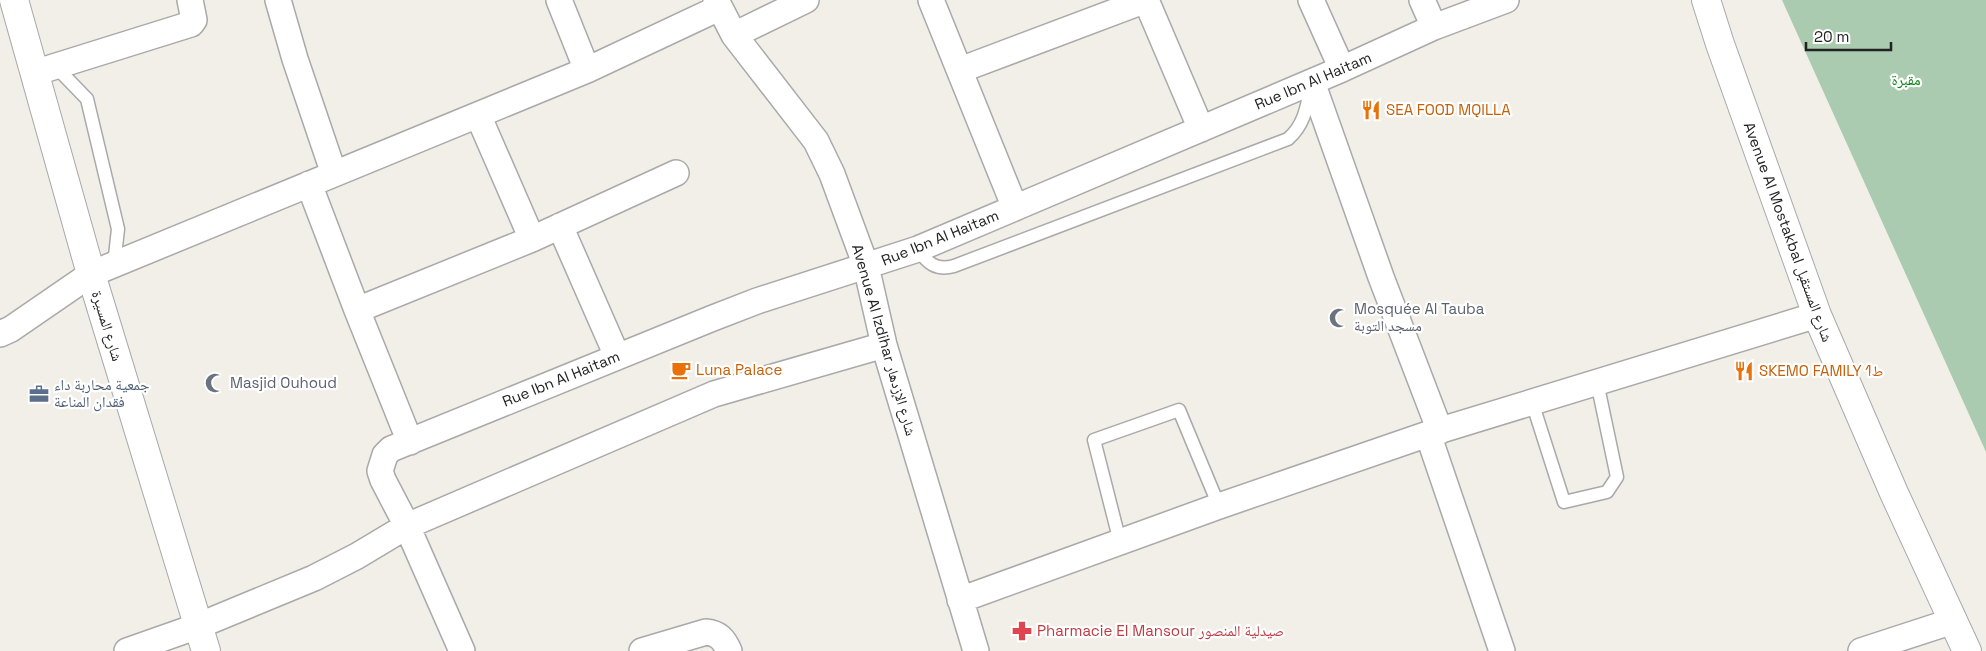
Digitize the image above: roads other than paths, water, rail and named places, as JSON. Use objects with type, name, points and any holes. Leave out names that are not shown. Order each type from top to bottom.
[{"type":"street","name":"شارع المسيرة","points":[[14,0],[45,70],[103,269],[206,651]]},
{"type":"street","points":[[45,70],[191,24],[194,20],[190,0]]},
{"type":"street","points":[[278,0],[295,59],[334,174]]},
{"type":"street","points":[[559,0],[587,70]]},
{"type":"street","points":[[734,35],[806,0]]},
{"type":"street","points":[[932,0],[1015,208]]},
{"type":"street","points":[[960,70],[1146,0],[1201,129]]},
{"type":"street","points":[[1311,0],[1342,69]]},
{"type":"street","points":[[1422,0],[1434,27]]},
{"type":"street","name":"Rue Ibn Al Haitam","points":[[407,526],[382,480],[380,471],[385,456],[391,449],[616,356],[757,301],[918,249],[1312,82],[1434,27],[1506,0]]},
{"type":"street","name":"Avenue Al Mostakbal شارع المستقبل","points":[[1706,0],[1816,315],[1894,493],[1967,651]]},
{"type":"street","points":[[0,334],[103,269],[587,70],[718,4]]},
{"type":"street","name":"Avenue Al Izdihar شارع الإزدهار","points":[[718,4],[734,35],[816,141],[832,174],[866,266],[884,345],[976,651]]},
{"type":"street","points":[[1312,82],[1434,432],[1502,651]]},
{"type":"street","points":[[478,115],[532,239]]},
{"type":"street","points":[[357,310],[532,239],[676,173]]},
{"type":"street","points":[[309,184],[410,442]]},
{"type":"street","points":[[560,226],[616,356]]},
{"type":"street","points":[[960,600],[1219,506],[1434,432],[1816,315]]},
{"type":"street","points":[[127,651],[198,626],[314,578],[357,556],[407,526],[714,394],[884,345]]},
{"type":"street","points":[[407,526],[462,651]]},
{"type":"street","points":[[1862,651],[1953,621]]},
{"type":"street","points":[[642,651],[706,632],[714,633],[722,638],[729,651]]},
{"type":"lane","points":[[45,70],[87,98],[118,229],[103,269]]},
{"type":"lane","points":[[918,249],[932,265],[945,268],[1288,139],[1300,125],[1312,82]]},
{"type":"lane","points":[[1532,402],[1564,502],[1607,492],[1617,476],[1597,382]]},
{"type":"lane","points":[[1120,542],[1094,440],[1179,410],[1219,506]]},
{"type":"place","name":"SEA FOOD MQILLA","points":[[1371,110]]},
{"type":"place","name":"Mosquée Al Tauba مسجد التوبة","points":[[1339,318]]},
{"type":"place","name":"Luna Palace","points":[[681,370]]},
{"type":"place","name":"SKEMO FAMILY ط1","points":[[1744,371]]},
{"type":"place","name":"Masjid Ouhoud","points":[[215,383]]},
{"type":"place","name":"جمعية محاربة داء فقدان المناعة","points":[[39,394]]},
{"type":"place","name":"Pharmacie El Mansour صيدلية المنصور","points":[[1022,631]]},
{"type":"park label","name":"مقبرة","points":[[1906,80]]}]
